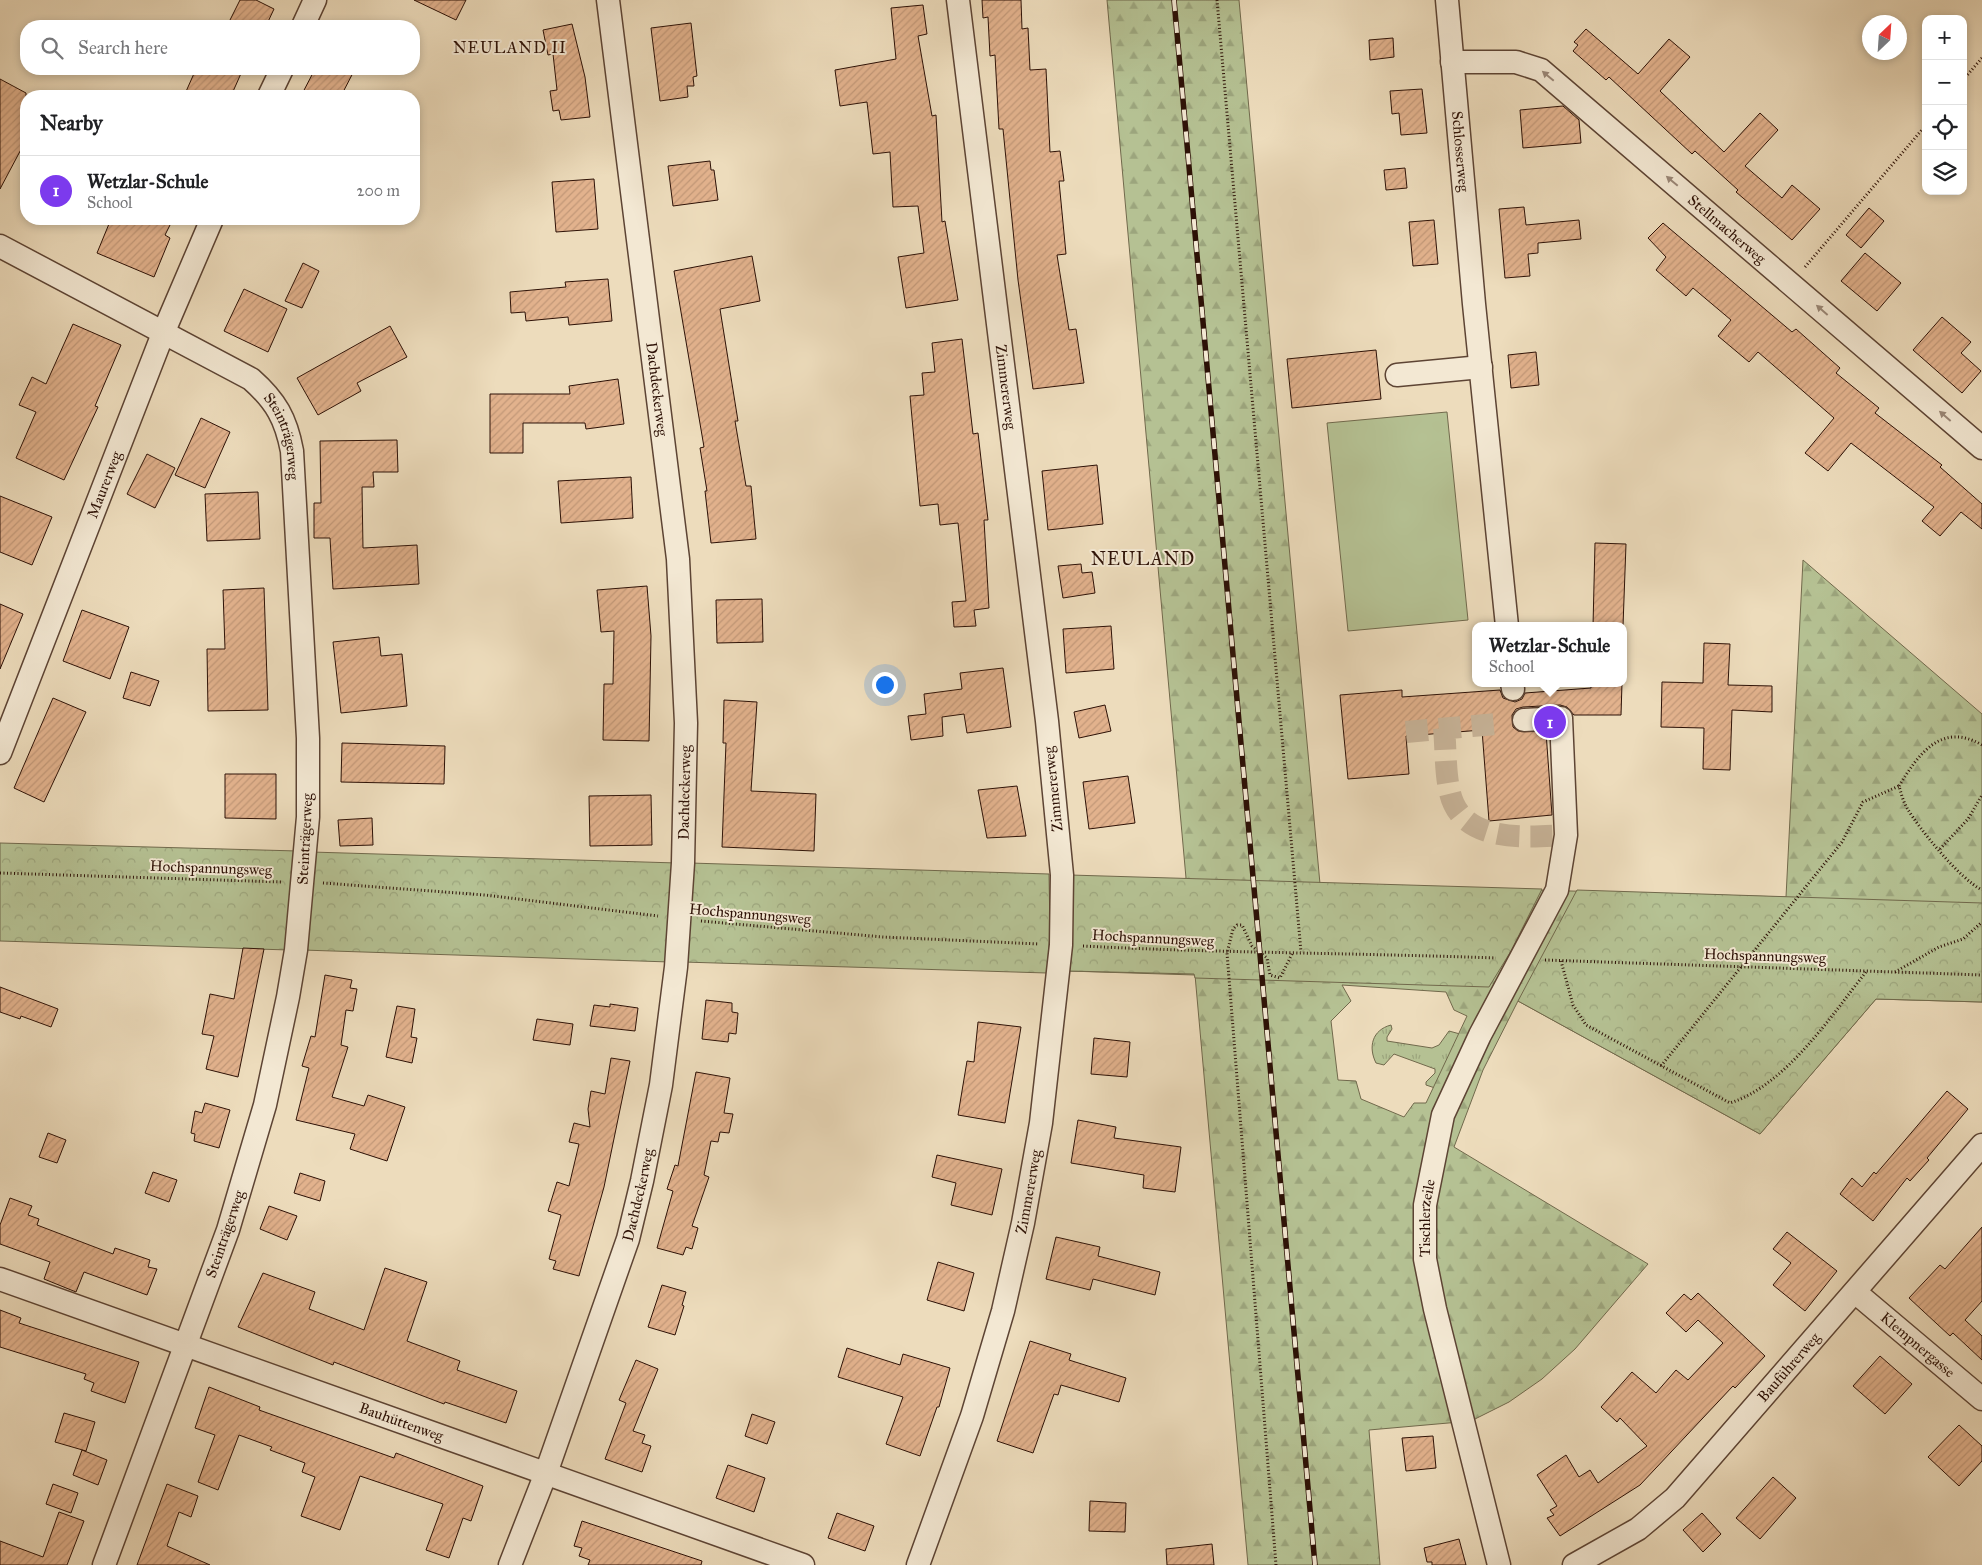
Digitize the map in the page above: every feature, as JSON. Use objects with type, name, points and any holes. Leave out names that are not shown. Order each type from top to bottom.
[{"type":"street","points":[[306,20],[315,0]]},
{"type":"street","name":"Dachdeckerweg","points":[[510,1565],[546,1473],[630,1231],[661,1085],[676,962],[683,862],[686,723],[678,559],[608,0]]},
{"type":"street","name":"Zimmererweg","points":[[918,1565],[972,1416],[1003,1311],[1023,1223],[1042,1122],[1061,946],[1062,875],[1047,721],[958,0]]},
{"type":"street","name":"Schlosserweg","points":[[1447,0],[1474,304],[1482,367],[1507,622]]},
{"type":"street","name":"Stellmacherweg","points":[[1452,62],[1516,62],[1541,70],[1982,448]]},
{"type":"street","points":[[272,90],[279,75]]},
{"type":"street","name":"Maurerweg","points":[[0,753],[164,331],[209,225]]},
{"type":"street","name":"Steinträgerweg","points":[[0,246],[164,331],[251,379],[266,392],[283,416],[289,438],[308,738],[308,817],[296,950],[268,1095],[250,1160],[228,1230],[104,1565]]},
{"type":"street","points":[[1397,375],[1482,367]]},
{"type":"street","name":"Tischlerzeile","points":[[1498,1565],[1435,1309],[1425,1259],[1425,1205],[1443,1115],[1480,1035],[1557,890],[1566,835],[1561,718],[1524,720]]},
{"type":"street","name":"Bauführerweg","points":[[1574,1565],[1638,1529],[1675,1498],[1982,1145]]},
{"type":"street","name":"Bauhüttenweg","points":[[0,1279],[803,1565]]},
{"type":"street","name":"Klempnergasse","points":[[1855,1292],[1982,1399]]},
{"type":"path","points":[[1217,0],[1301,952]]},
{"type":"path","points":[[1967,75],[1982,58]]},
{"type":"path","points":[[1791,283],[1922,130]]},
{"type":"path","points":[[1661,1066],[1842,842],[1863,802],[1899,786],[1914,762],[1928,746],[1946,737],[1975,741],[1982,745]]},
{"type":"path","points":[[1899,786],[1906,807],[1940,850],[1971,884],[1982,890]]},
{"type":"path","points":[[1940,850],[1968,819],[1982,795]]},
{"type":"path","name":"Hochspannungsweg","points":[[0,873],[302,882],[485,895],[679,918],[883,937],[1227,953],[1301,952],[1498,958]]},
{"type":"path","points":[[1894,972],[1939,946],[1963,940],[1982,922]]},
{"type":"path","points":[[1276,1565],[1227,953],[1233,928],[1242,924],[1252,946],[1267,958],[1270,974],[1280,978],[1293,952]]},
{"type":"path","name":"Hochspannungsweg","points":[[1548,960],[1982,975]]},
{"type":"path","points":[[1561,960],[1573,1005],[1586,1025],[1730,1103],[1746,1098],[1792,1062],[1867,971]]},
{"type":"green space","points":[[1107,0],[1239,0],[1320,884],[1786,897],[1803,560],[1982,714],[1982,1002],[1876,999],[1760,1134],[1518,1001],[1483,1070],[1454,1147],[1648,1264],[1575,1349],[1542,1379],[1509,1402],[1471,1421],[1369,1430],[1380,1565],[1248,1565],[1195,975],[1068,971],[1186,878]],"holes":[[[1342,985],[1446,992],[1454,1010],[1467,1016],[1426,1103],[1414,1103],[1404,1117],[1361,1099],[1356,1081],[1338,1080],[1331,1021],[1351,1001]]]},
{"type":"green space","points":[[1447,412],[1468,620],[1348,631],[1327,423]]},
{"type":"green space","points":[[0,843],[298,851],[289,950],[0,941]]},
{"type":"green space","points":[[311,852],[677,863],[670,962],[302,950]]},
{"type":"green space","points":[[690,863],[1049,874],[1050,933],[1047,973],[683,962]]},
{"type":"green space","points":[[1070,875],[1542,889],[1511,951],[1489,987],[1195,978],[1194,974],[1068,971]]},
{"type":"green space","points":[[1577,890],[1982,903],[1982,1002],[1876,999],[1760,1134],[1518,1001]]},
{"type":"green space","points":[[1391,1025],[1392,1029],[1387,1037],[1387,1041],[1432,1048],[1439,1045],[1449,1031],[1460,1034],[1435,1088],[1426,1085],[1426,1082],[1435,1073],[1435,1069],[1394,1054],[1384,1065],[1376,1063],[1372,1051],[1373,1040],[1380,1031]]},
{"type":"building","points":[[240,0],[256,0],[274,9],[269,20],[230,20]]},
{"type":"building","points":[[414,0],[466,0],[456,20]]},
{"type":"building","points":[[982,0],[1021,0],[1022,29],[1028,28],[1030,70],[1046,69],[1050,152],[1060,151],[1064,181],[1059,181],[1066,254],[1057,255],[1069,330],[1076,329],[1084,383],[1033,389],[1018,280],[1003,129],[999,129],[995,55],[990,56],[988,17],[983,18]]},
{"type":"building","points":[[923,5],[927,34],[918,36],[932,116],[936,115],[942,222],[945,221],[958,300],[906,308],[898,257],[924,253],[918,206],[893,207],[890,152],[873,154],[867,102],[840,106],[835,70],[896,59],[891,8]]},
{"type":"building","points":[[691,23],[697,76],[693,77],[694,86],[687,86],[688,97],[660,101],[651,28]]},
{"type":"building","points":[[572,24],[585,77],[590,117],[561,120],[559,110],[553,111],[550,91],[557,90],[553,54],[548,55],[543,30]]},
{"type":"building","points":[[1586,29],[1638,74],[1669,39],[1690,57],[1660,91],[1724,152],[1760,113],[1778,130],[1745,166],[1782,198],[1792,185],[1820,209],[1792,240],[1736,192],[1738,190],[1695,151],[1692,154],[1609,77],[1606,80],[1573,51],[1578,45],[1574,42]]},
{"type":"building","points":[[1393,38],[1394,57],[1370,60],[1369,40]]},
{"type":"building","points":[[193,75],[240,75],[234,90],[187,90]]},
{"type":"building","points":[[312,75],[352,75],[344,90],[304,90]]},
{"type":"building","points":[[0,79],[20,90],[20,151],[0,189]]},
{"type":"building","points":[[1422,89],[1427,133],[1401,135],[1399,113],[1392,114],[1390,91]]},
{"type":"building","points":[[1563,106],[1579,120],[1581,143],[1523,148],[1520,110]]},
{"type":"building","points":[[710,161],[711,170],[714,170],[718,200],[673,206],[668,166]]},
{"type":"building","points":[[1405,168],[1407,188],[1386,190],[1384,170]]},
{"type":"building","points":[[594,179],[598,229],[556,232],[552,182]]},
{"type":"building","points":[[1524,207],[1526,225],[1579,220],[1581,239],[1538,243],[1538,253],[1528,254],[1530,276],[1505,278],[1499,209]]},
{"type":"building","points":[[1869,208],[1884,221],[1861,248],[1846,235]]},
{"type":"building","points":[[1434,220],[1438,264],[1413,266],[1409,222]]},
{"type":"building","points":[[1663,223],[1792,332],[1796,329],[1840,368],[1836,373],[1879,408],[1875,413],[1942,465],[1940,467],[1982,504],[1982,529],[1961,512],[1940,536],[1922,521],[1934,507],[1851,443],[1828,471],[1805,453],[1834,418],[1758,352],[1749,362],[1718,336],[1731,320],[1693,288],[1686,296],[1656,270],[1666,257],[1648,238]]},
{"type":"building","points":[[109,225],[170,225],[165,235],[170,238],[154,277],[97,253]]},
{"type":"building","points":[[1865,253],[1901,283],[1877,311],[1841,281]]},
{"type":"building","points":[[752,256],[760,301],[720,309],[738,421],[735,421],[746,486],[751,486],[756,539],[711,543],[705,491],[707,491],[700,448],[704,447],[674,271]]},
{"type":"building","points":[[303,263],[319,271],[302,308],[285,301]]},
{"type":"building","points":[[608,279],[612,321],[569,325],[568,317],[526,321],[525,312],[511,313],[510,292],[566,287],[565,282]]},
{"type":"building","points":[[244,289],[287,309],[268,352],[224,331]]},
{"type":"building","points":[[1942,317],[1971,342],[1961,353],[1981,371],[1962,393],[1913,350]]},
{"type":"building","points":[[73,324],[121,345],[95,406],[98,407],[64,480],[16,458],[36,412],[19,405],[32,377],[46,384]]},
{"type":"building","points":[[390,326],[407,357],[357,383],[361,391],[318,415],[297,378]]},
{"type":"building","points":[[962,339],[973,434],[978,433],[988,520],[984,520],[989,608],[974,610],[976,626],[954,627],[952,602],[966,601],[958,523],[940,525],[938,504],[920,506],[910,396],[924,395],[922,373],[935,372],[932,343]]},
{"type":"building","points":[[1376,350],[1381,399],[1292,408],[1287,359]]},
{"type":"building","points":[[1536,352],[1539,385],[1511,388],[1508,355]]},
{"type":"building","points":[[618,379],[624,424],[586,429],[585,423],[523,423],[523,453],[490,453],[490,394],[570,394],[569,386]]},
{"type":"building","points":[[201,418],[230,432],[205,488],[175,475]]},
{"type":"building","points":[[397,440],[398,472],[373,472],[374,487],[362,487],[363,548],[417,545],[419,584],[333,589],[330,538],[314,538],[314,503],[321,503],[320,441]]},
{"type":"building","points":[[147,454],[175,468],[155,508],[127,494]]},
{"type":"building","points":[[1097,465],[1103,524],[1048,530],[1042,471]]},
{"type":"building","points":[[631,477],[633,518],[561,523],[558,481]]},
{"type":"building","points":[[258,492],[260,539],[207,541],[205,494]]},
{"type":"building","points":[[0,496],[52,517],[32,565],[0,552]]},
{"type":"building","points":[[1595,543],[1626,544],[1623,622],[1593,622]]},
{"type":"building","points":[[1081,564],[1082,573],[1092,572],[1095,593],[1063,598],[1058,566]]},
{"type":"building","points":[[647,586],[651,636],[649,741],[603,740],[604,684],[613,684],[614,631],[601,632],[597,590]]},
{"type":"building","points":[[264,588],[268,710],[208,711],[207,649],[225,649],[223,590]]},
{"type":"building","points":[[762,599],[763,642],[717,643],[716,600]]},
{"type":"building","points":[[0,604],[23,614],[0,669]]},
{"type":"building","points":[[82,610],[129,627],[110,679],[63,661]]},
{"type":"building","points":[[1111,626],[1114,669],[1066,673],[1063,629]]},
{"type":"building","points":[[379,637],[381,656],[402,654],[407,706],[341,713],[333,642]]},
{"type":"building","points":[[1704,643],[1730,644],[1728,685],[1772,686],[1772,712],[1732,710],[1730,770],[1703,769],[1704,728],[1661,727],[1662,682],[1703,683]]},
{"type":"building","points":[[1003,668],[1011,727],[967,733],[964,714],[942,717],[943,736],[911,740],[908,716],[926,714],[924,694],[962,689],[960,673]]},
{"type":"building","points":[[131,672],[159,681],[150,706],[123,698]]},
{"type":"building","points":[[1622,687],[1621,715],[1574,715],[1567,707],[1560,705],[1523,707],[1516,709],[1512,715],[1513,727],[1518,731],[1546,732],[1552,815],[1489,821],[1482,730],[1406,736],[1409,774],[1348,779],[1340,695],[1402,690],[1402,697],[1500,690],[1503,698],[1515,702],[1522,699],[1525,693]]},
{"type":"building","points":[[53,698],[86,712],[44,802],[14,788]]},
{"type":"building","points":[[724,700],[757,702],[751,791],[816,794],[814,851],[722,847],[726,743],[723,743]]},
{"type":"building","points":[[1105,705],[1111,731],[1079,738],[1074,712]]},
{"type":"building","points":[[342,743],[445,746],[444,784],[341,782]]},
{"type":"building","points":[[225,774],[276,774],[276,819],[225,818]]},
{"type":"building","points":[[1128,776],[1135,823],[1089,829],[1083,782]]},
{"type":"building","points":[[1017,786],[1026,836],[987,838],[978,790]]},
{"type":"building","points":[[651,795],[652,845],[590,846],[589,796]]},
{"type":"building","points":[[372,818],[373,845],[340,846],[338,820]]},
{"type":"building","points":[[243,948],[264,949],[238,1077],[206,1069],[214,1036],[202,1034],[210,994],[234,999]]},
{"type":"building","points":[[325,975],[352,980],[350,988],[357,989],[353,1011],[346,1010],[341,1045],[348,1047],[332,1097],[364,1106],[368,1095],[405,1107],[387,1161],[350,1149],[355,1134],[296,1120],[309,1068],[302,1066],[311,1036],[315,1037]]},
{"type":"building","points":[[0,987],[58,1009],[51,1027],[21,1016],[20,1019],[0,1012]]},
{"type":"building","points":[[706,1000],[732,1003],[732,1012],[738,1013],[736,1034],[729,1033],[728,1042],[702,1039]]},
{"type":"building","points":[[610,1004],[638,1008],[635,1031],[590,1026],[594,1005],[610,1007]]},
{"type":"building","points":[[397,1006],[415,1009],[411,1037],[417,1038],[412,1063],[386,1057]]},
{"type":"building","points":[[537,1019],[573,1024],[570,1045],[533,1040]]},
{"type":"building","points":[[978,1022],[1021,1027],[1005,1123],[958,1115],[967,1061],[974,1062]]},
{"type":"building","points":[[1094,1038],[1130,1042],[1127,1077],[1091,1074]]},
{"type":"building","points":[[611,1058],[630,1061],[604,1187],[579,1276],[553,1269],[556,1261],[549,1259],[561,1215],[548,1211],[557,1182],[569,1186],[579,1144],[569,1142],[574,1123],[590,1127],[588,1109],[591,1091],[605,1094]]},
{"type":"building","points":[[696,1072],[730,1078],[724,1113],[733,1114],[729,1133],[720,1132],[718,1142],[711,1141],[704,1175],[709,1177],[692,1226],[698,1228],[692,1249],[686,1247],[683,1255],[657,1248],[673,1191],[667,1189],[675,1165],[678,1166]]},
{"type":"building","points":[[1947,1091],[1968,1109],[1927,1158],[1929,1160],[1910,1181],[1907,1178],[1873,1221],[1840,1194],[1852,1178],[1862,1187],[1874,1172],[1876,1174]]},
{"type":"building","points":[[205,1103],[230,1110],[219,1148],[194,1141],[195,1134],[191,1133],[195,1111],[202,1113]]},
{"type":"building","points":[[1078,1120],[1116,1127],[1114,1138],[1181,1147],[1175,1192],[1143,1188],[1144,1175],[1071,1163]]},
{"type":"building","points":[[48,1133],[66,1140],[57,1163],[39,1157]]},
{"type":"building","points":[[937,1155],[1002,1169],[992,1215],[951,1205],[956,1183],[932,1177]]},
{"type":"building","points":[[153,1172],[177,1180],[169,1202],[145,1193]]},
{"type":"building","points":[[300,1173],[325,1181],[320,1201],[294,1193]]},
{"type":"building","points":[[10,1198],[32,1206],[28,1215],[39,1219],[37,1225],[113,1254],[115,1248],[150,1260],[148,1267],[157,1269],[147,1295],[84,1272],[76,1292],[44,1279],[50,1262],[0,1244],[0,1225]]},
{"type":"building","points":[[269,1206],[297,1216],[287,1240],[260,1229]]},
{"type":"building","points":[[1982,1227],[1982,1301],[1965,1320],[1982,1336],[1982,1360],[1953,1333],[1950,1336],[1909,1298],[1940,1265],[1945,1269]]},
{"type":"building","points":[[1787,1232],[1837,1271],[1805,1311],[1773,1285],[1791,1263],[1773,1249]]},
{"type":"building","points":[[1056,1237],[1100,1247],[1098,1256],[1160,1272],[1155,1295],[1093,1279],[1090,1290],[1046,1279]]},
{"type":"building","points":[[938,1262],[974,1273],[964,1311],[927,1300]]},
{"type":"building","points":[[385,1268],[427,1282],[407,1341],[460,1361],[457,1370],[517,1391],[506,1423],[445,1402],[444,1404],[334,1362],[333,1365],[238,1327],[263,1273],[315,1292],[309,1309],[364,1330]]},
{"type":"building","points":[[662,1285],[686,1292],[682,1305],[684,1306],[675,1335],[648,1327]]},
{"type":"building","points":[[1698,1293],[1765,1356],[1735,1388],[1733,1386],[1640,1485],[1560,1536],[1547,1518],[1554,1515],[1550,1510],[1557,1506],[1537,1475],[1566,1455],[1579,1477],[1590,1470],[1598,1483],[1647,1446],[1620,1418],[1617,1422],[1601,1407],[1632,1372],[1656,1393],[1676,1370],[1688,1380],[1723,1343],[1698,1320],[1686,1332],[1666,1313],[1684,1294],[1691,1300]]},
{"type":"building","points":[[0,1310],[21,1318],[19,1323],[139,1362],[125,1403],[91,1391],[94,1383],[84,1379],[86,1374],[0,1347]]},
{"type":"building","points":[[1030,1341],[1071,1354],[1069,1360],[1126,1378],[1119,1402],[1061,1385],[1058,1395],[1054,1394],[1033,1453],[997,1441]]},
{"type":"building","points":[[847,1348],[900,1365],[903,1354],[950,1368],[939,1407],[937,1407],[920,1456],[886,1444],[903,1397],[838,1377]]},
{"type":"building","points":[[1880,1356],[1912,1384],[1885,1414],[1853,1386]]},
{"type":"building","points":[[636,1360],[658,1369],[633,1431],[645,1435],[642,1443],[651,1446],[642,1472],[605,1459],[626,1403],[619,1400]]},
{"type":"building","points":[[209,1387],[260,1407],[259,1410],[394,1458],[396,1453],[483,1486],[471,1521],[463,1518],[449,1558],[426,1550],[443,1504],[360,1476],[340,1530],[301,1516],[315,1477],[302,1472],[305,1463],[270,1450],[272,1447],[239,1435],[218,1490],[198,1482],[215,1435],[195,1428]]},
{"type":"building","points":[[64,1413],[95,1422],[86,1451],[55,1442]]},
{"type":"building","points":[[752,1414],[775,1422],[767,1444],[745,1436]]},
{"type":"building","points":[[1959,1425],[1982,1446],[1982,1461],[1959,1486],[1928,1457]]},
{"type":"building","points":[[1433,1436],[1436,1468],[1406,1471],[1402,1438]]},
{"type":"building","points":[[82,1450],[107,1460],[98,1485],[73,1475]]},
{"type":"building","points":[[728,1465],[765,1478],[754,1512],[716,1498]]},
{"type":"building","points":[[1773,1477],[1796,1498],[1760,1539],[1736,1518]]},
{"type":"building","points":[[53,1484],[78,1493],[71,1513],[46,1504]]},
{"type":"building","points":[[167,1484],[198,1496],[191,1517],[179,1512],[167,1546],[210,1565],[137,1565]]},
{"type":"building","points":[[1090,1501],[1126,1503],[1125,1532],[1089,1531]]},
{"type":"building","points":[[59,1512],[84,1521],[67,1565],[0,1565],[0,1541],[43,1557]]},
{"type":"building","points":[[837,1513],[874,1526],[865,1551],[828,1538]]},
{"type":"building","points":[[1702,1513],[1721,1534],[1703,1552],[1683,1530]]},
{"type":"building","points":[[582,1521],[702,1561],[701,1565],[588,1565],[590,1560],[579,1556],[582,1548],[574,1546]]},
{"type":"building","points":[[1459,1539],[1466,1565],[1432,1565],[1432,1562],[1427,1562],[1424,1548]]},
{"type":"building","points":[[1212,1544],[1214,1565],[1167,1565],[1166,1549]]},
{"type":"tunnel","points":[[1406,732],[1496,724]]},
{"type":"tunnel","points":[[1444,728],[1446,769],[1450,793],[1457,810],[1468,821],[1482,829],[1498,834],[1515,836],[1566,835]]},
{"type":"railway","points":[[1174,0],[1315,1565]]},
{"type":"place","name":"Wetzlar-Schule","points":[[1550,722]]},
{"type":"district","name":"NEULAND II","points":[[510,47]]},
{"type":"district","name":"NEULAND","points":[[1143,559]]}]
